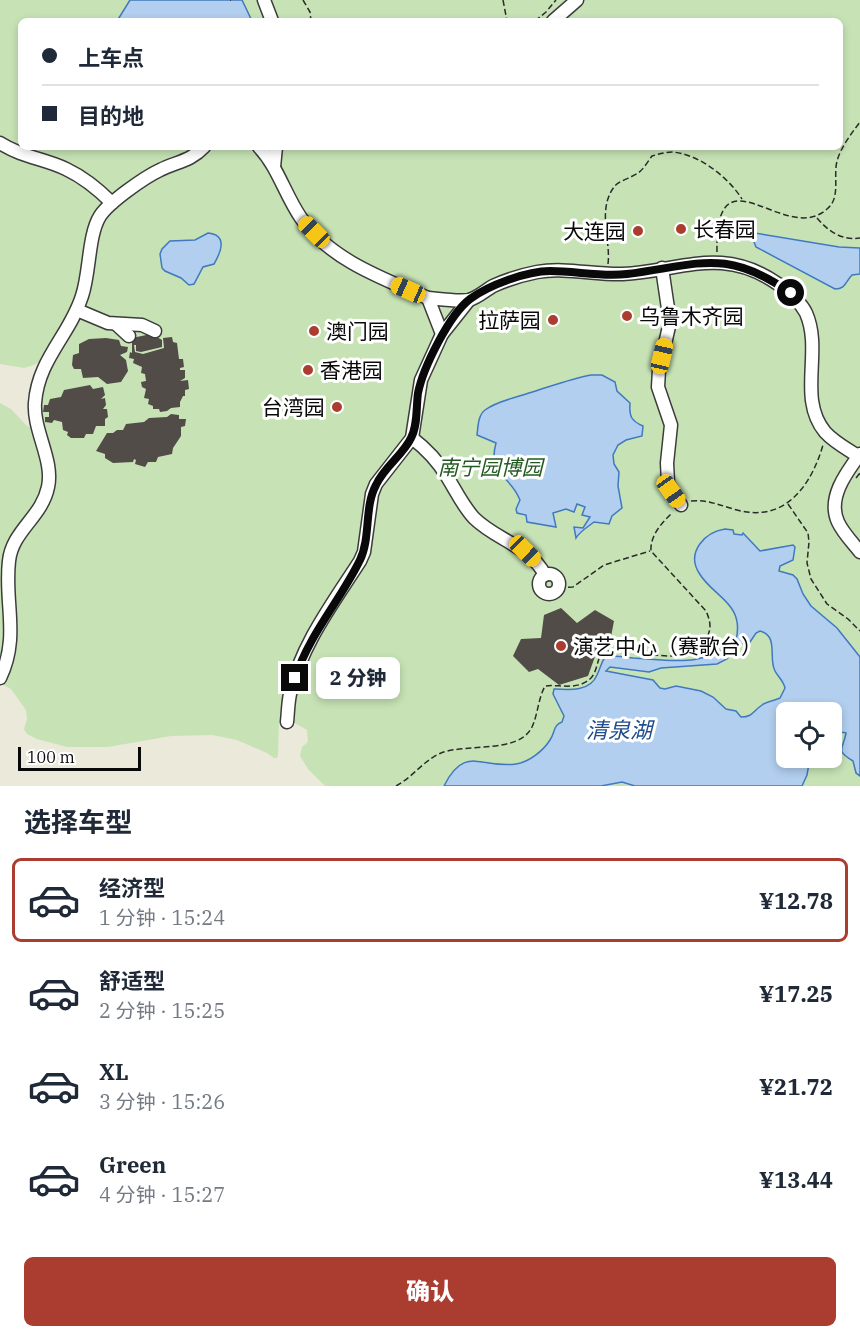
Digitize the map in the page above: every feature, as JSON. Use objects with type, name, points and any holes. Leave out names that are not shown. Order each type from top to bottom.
[{"type":"street","points":[[264,0],[271,18]]},
{"type":"street","points":[[556,18],[577,0]]},
{"type":"street","points":[[0,143],[23,156],[65,168],[80,177],[111,203]]},
{"type":"street","points":[[0,678],[9,651],[11,625],[8,563],[11,549],[15,539],[42,506],[49,484],[49,471],[35,416],[38,383],[47,358],[77,310],[86,281],[96,226],[100,216],[111,203],[149,176],[163,168],[189,160],[201,150]]},
{"type":"street","points":[[261,150],[274,167],[287,198],[303,221],[325,243],[356,265],[428,298],[469,300]]},
{"type":"street","points":[[274,167],[276,150]]},
{"type":"street","points":[[287,722],[290,694],[300,663],[313,636],[364,552],[372,494],[376,484],[412,438],[421,380],[442,334],[469,300],[495,286],[539,272],[626,274],[688,263],[717,262],[747,268],[773,280],[791,293],[804,310],[811,326],[814,347],[812,402],[820,424],[837,443],[859,455],[840,486],[835,506],[839,525],[860,552]]},
{"type":"street","points":[[662,268],[670,322],[659,370],[658,387],[671,425],[667,463],[668,483],[681,505]]},
{"type":"street","points":[[428,298],[442,334]]},
{"type":"street","points":[[77,310],[93,318],[116,324],[142,326],[155,332]]},
{"type":"street","points":[[116,324],[129,336]]},
{"type":"street","points":[[412,438],[430,453],[475,519],[506,541],[525,551],[536,561],[545,574],[539,582],[542,591],[551,594],[559,588]]},
{"type":"path","points":[[303,0],[311,18]]},
{"type":"path","points":[[502,0],[506,18]]},
{"type":"path","points":[[539,18],[556,0]]},
{"type":"path","points":[[843,147],[860,122]]},
{"type":"path","points":[[717,262],[719,218],[725,208],[734,201],[743,200],[785,216],[797,218],[817,217],[830,208],[833,203],[837,160],[841,150]]},
{"type":"path","points":[[607,274],[609,246],[605,223],[612,191],[615,184],[640,172],[652,156],[669,152],[686,154],[734,186],[743,200]]},
{"type":"path","points":[[817,217],[825,227],[837,235],[848,239],[860,238]]},
{"type":"path","points":[[396,786],[405,782],[430,759],[443,753],[456,749],[512,743],[526,736],[532,727],[545,686],[574,686],[591,678],[602,652],[625,651],[658,656],[695,651],[703,644],[710,632],[711,621],[706,611],[651,551],[657,529],[681,505],[698,500],[709,501],[738,511],[756,513],[788,503],[802,491],[811,478],[826,433]]},
{"type":"path","points":[[855,480],[860,473]]},
{"type":"path","points":[[788,503],[809,538],[807,562],[811,579],[827,604],[860,631]]},
{"type":"path","points":[[559,588],[573,587],[604,565],[651,551]]},
{"type":"green space","name":"南宁园博园","points":[[0,0],[860,0],[860,786],[0,786]]},
{"type":"shaded area","points":[[47,358],[33,429],[11,409],[0,403],[0,364],[24,368]]},
{"type":"shaded area","points":[[0,683],[11,689],[26,710],[27,719],[24,729],[27,734],[67,747],[108,747],[171,736],[212,735],[237,740],[277,758],[279,722],[293,722],[307,730],[308,742],[302,747],[300,756],[308,769],[325,786],[0,786]]},
{"type":"water","points":[[130,0],[242,0],[251,18],[119,18]]},
{"type":"water","points":[[208,233],[214,234],[221,241],[219,254],[214,264],[203,267],[194,284],[189,285],[162,268],[160,254],[170,241],[195,240]]},
{"type":"water","points":[[755,233],[839,247],[860,248],[860,274],[852,275],[843,286],[835,289],[756,247],[752,237]]},
{"type":"water","points":[[591,375],[602,375],[615,382],[617,391],[630,403],[632,418],[643,426],[642,436],[626,440],[618,445],[613,455],[614,464],[619,472],[618,486],[622,508],[612,516],[609,524],[594,522],[576,538],[574,527],[583,528],[590,517],[582,515],[585,507],[577,504],[574,512],[566,509],[553,513],[556,527],[527,522],[526,515],[517,513],[516,509],[520,500],[516,491],[497,469],[494,454],[496,443],[477,435],[481,415],[490,407],[506,400]]},
{"type":"water","name":"清泉湖","points":[[725,529],[733,530],[734,534],[742,535],[743,533],[760,551],[793,545],[795,547],[793,560],[780,566],[779,571],[793,575],[797,579],[811,606],[837,628],[860,657],[860,776],[856,773],[853,761],[842,752],[846,733],[842,732],[842,702],[776,702],[776,768],[808,768],[802,786],[635,786],[622,782],[601,786],[444,786],[452,773],[467,762],[516,764],[540,752],[564,716],[553,694],[554,689],[578,689],[594,681],[605,657],[674,661],[700,659],[724,649],[736,640],[738,627],[732,609],[705,581],[696,565],[696,551],[711,534]],"holes":[[[760,631],[769,638],[773,666],[785,688],[780,698],[764,704],[745,717],[741,717],[736,711],[726,709],[713,697],[701,691],[676,686],[660,688],[653,680],[606,671],[610,667],[649,672],[661,668],[717,664],[727,659],[741,644],[750,642],[756,633]]]},
{"type":"building","points":[[156,333],[157,337],[162,340],[162,347],[141,352],[136,351],[136,345],[134,345],[135,352],[143,354],[164,348],[163,338],[172,337],[173,342],[177,343],[179,359],[183,359],[184,367],[180,370],[185,370],[185,378],[180,381],[188,380],[189,389],[185,390],[180,407],[160,412],[159,409],[153,409],[153,406],[148,404],[149,399],[144,398],[146,389],[142,387],[141,382],[146,381],[145,374],[141,373],[142,367],[133,363],[134,359],[129,358],[130,352],[132,353],[132,338]]},
{"type":"building","points":[[89,339],[119,340],[121,346],[128,347],[127,352],[120,355],[126,360],[128,371],[121,382],[107,384],[98,377],[83,378],[81,369],[74,369],[72,365],[73,355],[79,353],[79,344]]},
{"type":"building","points":[[90,385],[93,389],[103,387],[105,395],[101,399],[105,398],[106,405],[103,409],[107,409],[108,417],[105,419],[105,426],[96,426],[93,434],[86,434],[84,438],[71,438],[67,435],[68,432],[63,430],[62,422],[54,420],[52,423],[45,422],[45,417],[49,417],[49,412],[43,412],[44,405],[48,405],[50,399],[61,397],[64,390]]},
{"type":"building","points":[[171,414],[179,415],[179,419],[186,419],[185,426],[181,427],[181,436],[172,454],[158,457],[156,462],[148,462],[145,467],[135,464],[134,459],[133,462],[113,463],[105,458],[105,454],[96,451],[107,433],[123,430],[126,424],[144,422],[149,418],[167,417]]},
{"type":"building","name":"演艺中心（赛歌台）","points":[[561,608],[577,623],[595,610],[614,621],[610,642],[597,651],[588,676],[559,685],[538,669],[529,672],[513,656],[521,639],[541,638],[544,615]]},
{"type":"place","name":"长春园","points":[[681,229]]},
{"type":"place","name":"大连园","points":[[638,231]]},
{"type":"place","name":"乌鲁木齐园","points":[[627,316]]},
{"type":"place","name":"拉萨园","points":[[553,320]]},
{"type":"place","name":"澳门园","points":[[314,331]]},
{"type":"place","name":"香港园","points":[[308,370]]},
{"type":"place","name":"台湾园","points":[[337,407]]},
{"type":"place","name":"演艺中心（赛歌台）","points":[[561,646]]},
{"type":"route","points":[[295,678],[313,636],[364,552],[372,494],[376,484],[412,438],[418,393],[427,366],[442,334],[469,300],[495,286],[539,272],[626,274],[688,263],[717,262],[747,268],[773,280],[791,293]]}]
